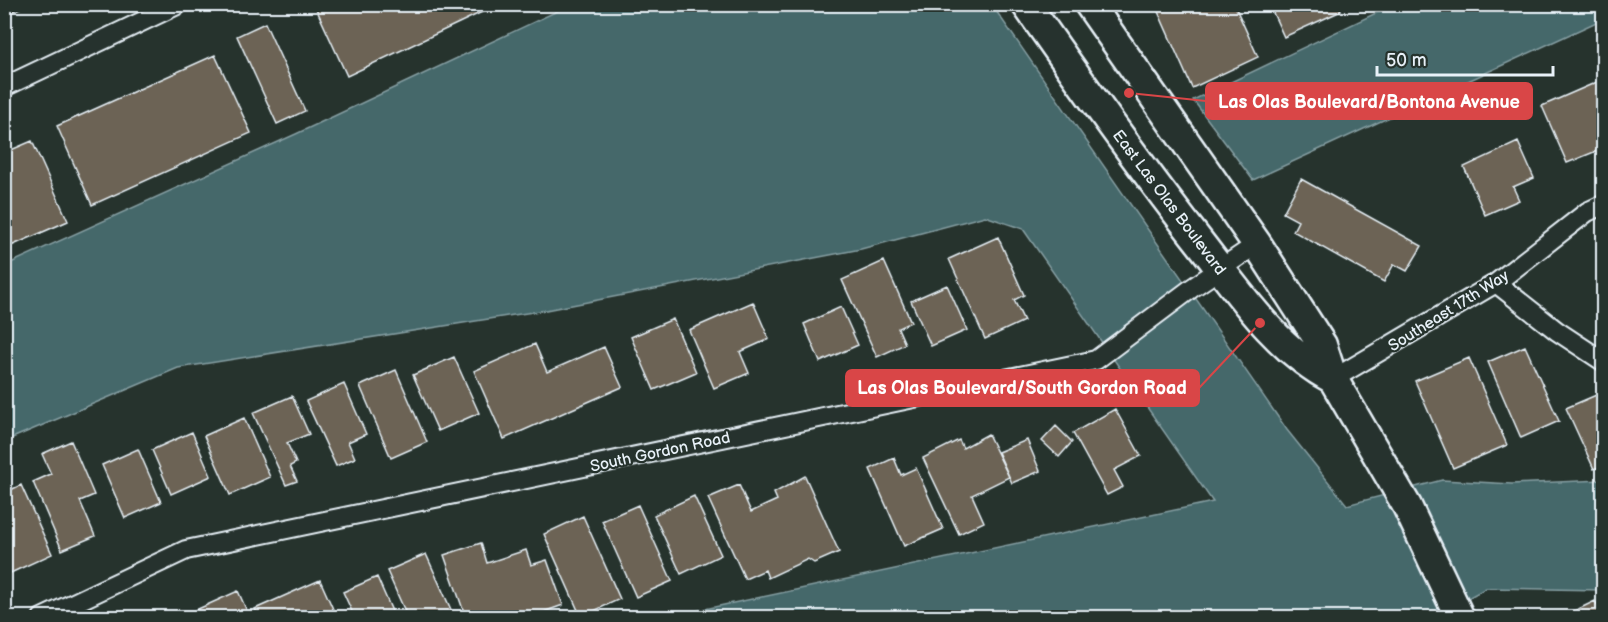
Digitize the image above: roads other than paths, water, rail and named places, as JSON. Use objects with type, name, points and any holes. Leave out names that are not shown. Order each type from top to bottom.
[{"type":"main road","name":"East Las Olas Boulevard","points":[[1089,4],[1257,244],[1322,345],[1333,379],[1407,506],[1460,618]]},
{"type":"main road","name":"East Las Olas Boulevard","points":[[1032,7],[1140,166],[1221,269],[1270,329],[1299,358],[1333,379]]},
{"type":"street","points":[[4,87],[179,4]]},
{"type":"street","name":"Southeast 17th Way","points":[[1333,379],[1496,283],[1595,208]]},
{"type":"street","name":"South Gordon Road","points":[[42,618],[186,550],[1096,360],[1192,288],[1257,244]]},
{"type":"street","points":[[1496,283],[1557,331],[1604,362]]},
{"type":"water","points":[[1395,4],[1603,5],[1603,19],[1253,180],[1193,100]]},
{"type":"water","points":[[570,5],[992,5],[1287,430],[1347,505],[1442,480],[1512,484],[1603,480],[1603,590],[1486,588],[1432,618],[667,617],[1213,502],[1023,229],[985,216],[861,249],[546,310],[178,368],[5,441],[4,266],[296,134]]},
{"type":"place","name":"Las Olas Boulevard/Bontona Avenue","points":[[1129,93]]},
{"type":"place","name":"Las Olas Boulevard/South Gordon Road","points":[[1260,323]]}]
